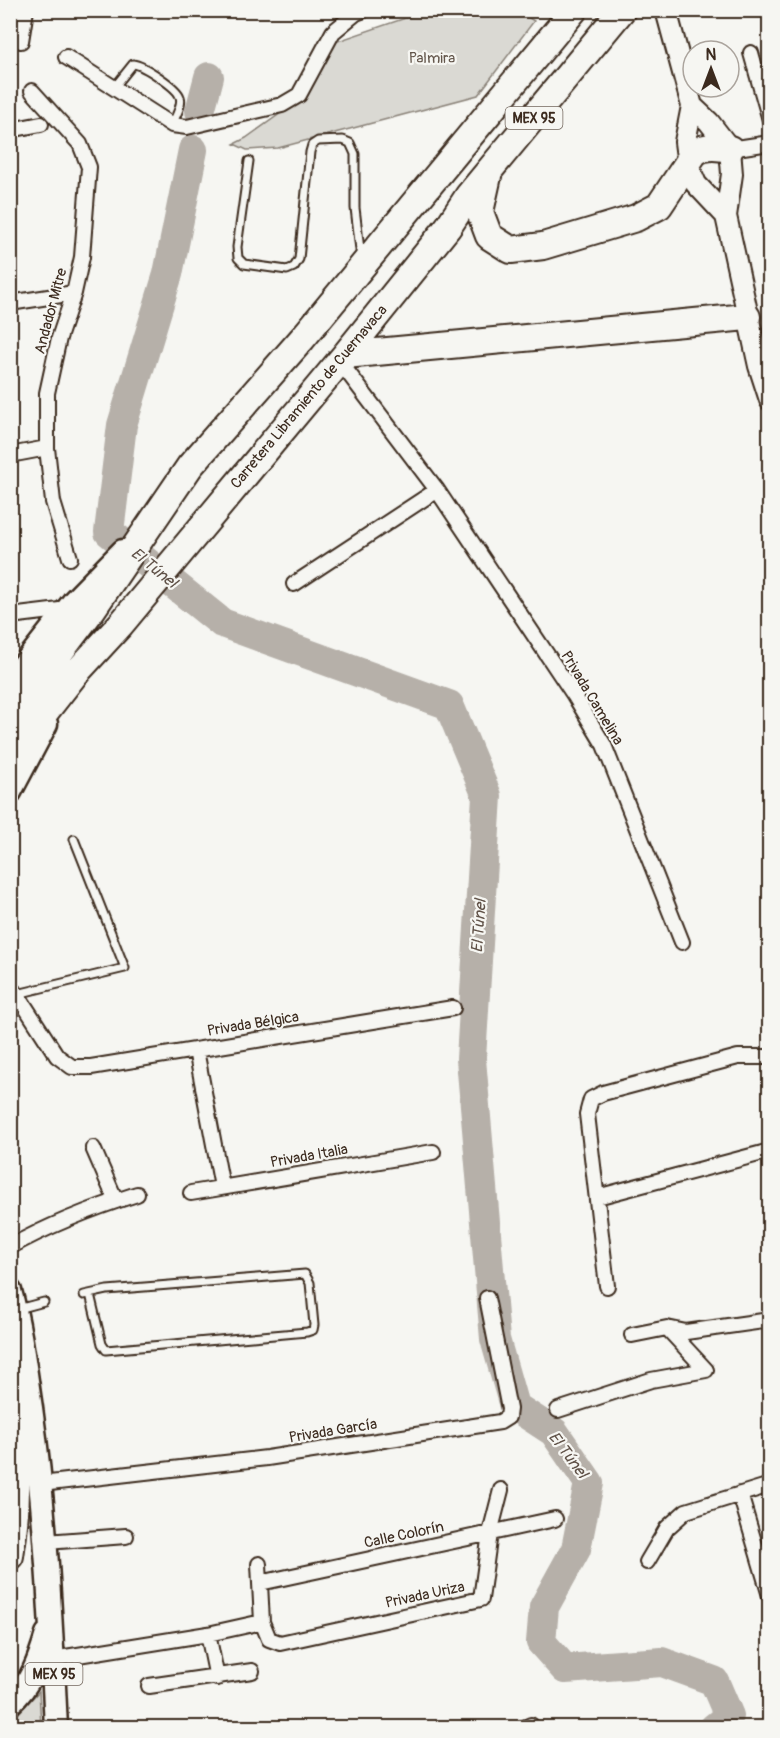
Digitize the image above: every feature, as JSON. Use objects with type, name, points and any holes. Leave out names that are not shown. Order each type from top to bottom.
[{"type":"highway","name":"MEX 95","points":[[78,607],[149,524],[190,466],[362,266],[574,10]]},
{"type":"highway","name":"Carretera Libramiento de Cuernavaca","points":[[75,674],[121,624],[342,359],[448,227],[469,195],[622,10]]},
{"type":"highway","points":[[489,172],[480,212],[489,236],[511,250],[543,246],[636,218],[659,206],[695,152],[701,148],[730,149]]},
{"type":"highway","points":[[342,359],[747,317]]},
{"type":"highway","points":[[10,718],[78,607]]},
{"type":"highway","points":[[10,757],[75,674]]},
{"type":"highway","points":[[10,1408],[16,1442],[16,1486],[10,1556]]},
{"type":"main road","points":[[669,18],[692,106],[685,142],[688,165],[696,184],[726,216]]},
{"type":"main road","points":[[692,106],[709,122],[730,149],[732,174],[726,216],[747,317],[764,364],[770,400]]},
{"type":"main road","points":[[10,682],[78,607]]},
{"type":"main road","name":"Carretera Libramiento de Cuernavaca","points":[[10,792],[75,674]]},
{"type":"main road","name":"MEX 95","points":[[13,1300],[19,1323],[41,1484],[56,1728]]},
{"type":"main road","points":[[10,1702],[28,1682],[41,1655],[51,1621]]},
{"type":"street","points":[[21,41],[26,10]]},
{"type":"street","points":[[66,57],[172,125],[187,127],[282,105],[298,95],[333,32],[356,13],[364,10]]},
{"type":"street","points":[[752,53],[770,120]]},
{"type":"street","name":"Andador Mitre","points":[[32,91],[80,144],[89,167],[82,257],[74,293],[59,338],[48,393],[47,448],[53,502],[70,558]]},
{"type":"street","points":[[10,129],[41,124]]},
{"type":"street","points":[[730,149],[770,143]]},
{"type":"street","points":[[10,303],[74,293]]},
{"type":"street","name":"Privada Camelina","points":[[342,359],[437,490],[574,695],[604,745],[682,942]]},
{"type":"street","points":[[10,455],[47,448]]},
{"type":"street","points":[[294,584],[437,490]]},
{"type":"street","points":[[10,616],[78,607]]},
{"type":"street","points":[[14,992],[57,1056],[72,1067],[91,1067],[196,1050]]},
{"type":"street","name":"Privada Bélgica","points":[[222,1188],[196,1050],[453,1008]]},
{"type":"street","points":[[607,1286],[587,1114],[591,1099],[603,1093],[738,1057],[770,1057]]},
{"type":"street","points":[[93,1148],[116,1201]]},
{"type":"street","points":[[597,1197],[770,1151]]},
{"type":"street","name":"Privada Italia","points":[[191,1193],[433,1152]]},
{"type":"street","points":[[10,1247],[76,1214],[137,1194]]},
{"type":"street","name":"Privada García","points":[[41,1484],[267,1458],[500,1422],[508,1417],[509,1409],[488,1298]]},
{"type":"street","points":[[632,1335],[667,1328],[686,1332],[770,1320]]},
{"type":"street","points":[[558,1410],[651,1380],[706,1370],[667,1328]]},
{"type":"street","points":[[647,1562],[667,1528],[686,1511],[770,1485]]},
{"type":"street","name":"Privada Uriza","points":[[262,1622],[269,1639],[280,1643],[481,1599],[490,1533],[501,1490]]},
{"type":"street","points":[[740,1494],[770,1596]]},
{"type":"street","name":"Calle Colorín","points":[[260,1583],[555,1519]]},
{"type":"street","points":[[46,1542],[126,1536]]},
{"type":"street","points":[[53,1659],[208,1634],[262,1622],[259,1564]]},
{"type":"street","points":[[208,1634],[217,1677]]},
{"type":"street","points":[[149,1686],[252,1671]]},
{"type":"lane","points":[[113,89],[133,64],[141,65],[176,90],[181,97],[181,105],[172,125]]},
{"type":"lane","points":[[249,161],[237,248],[238,258],[243,264],[287,270],[294,267],[298,259],[312,145],[318,141],[343,140],[350,143],[356,154],[356,208],[362,266]]},
{"type":"lane","points":[[14,992],[125,968],[74,839]]},
{"type":"lane","points":[[305,1275],[310,1282],[314,1325],[313,1330],[307,1332],[106,1350],[102,1344],[87,1294],[107,1290],[305,1275]]},
{"type":"lane","points":[[13,1300],[44,1302]]},
{"type":"green space","name":"Palmira","points":[[426,11],[518,11],[534,21],[478,95],[278,148],[247,150],[234,144],[302,98],[332,43]]},
{"type":"green space","points":[[39,1691],[41,1727],[11,1727],[11,1718],[19,1713]]},
{"type":"waterway","name":"El Túnel","points":[[200,111],[209,77]]},
{"type":"waterway","name":"El Túnel","points":[[193,150],[168,274],[122,425],[109,532],[222,623],[449,705],[487,796],[471,1059],[495,1339],[514,1406],[554,1432],[589,1483],[576,1549],[544,1607],[541,1642],[565,1669],[662,1662],[714,1681],[729,1716],[714,1728]]}]
